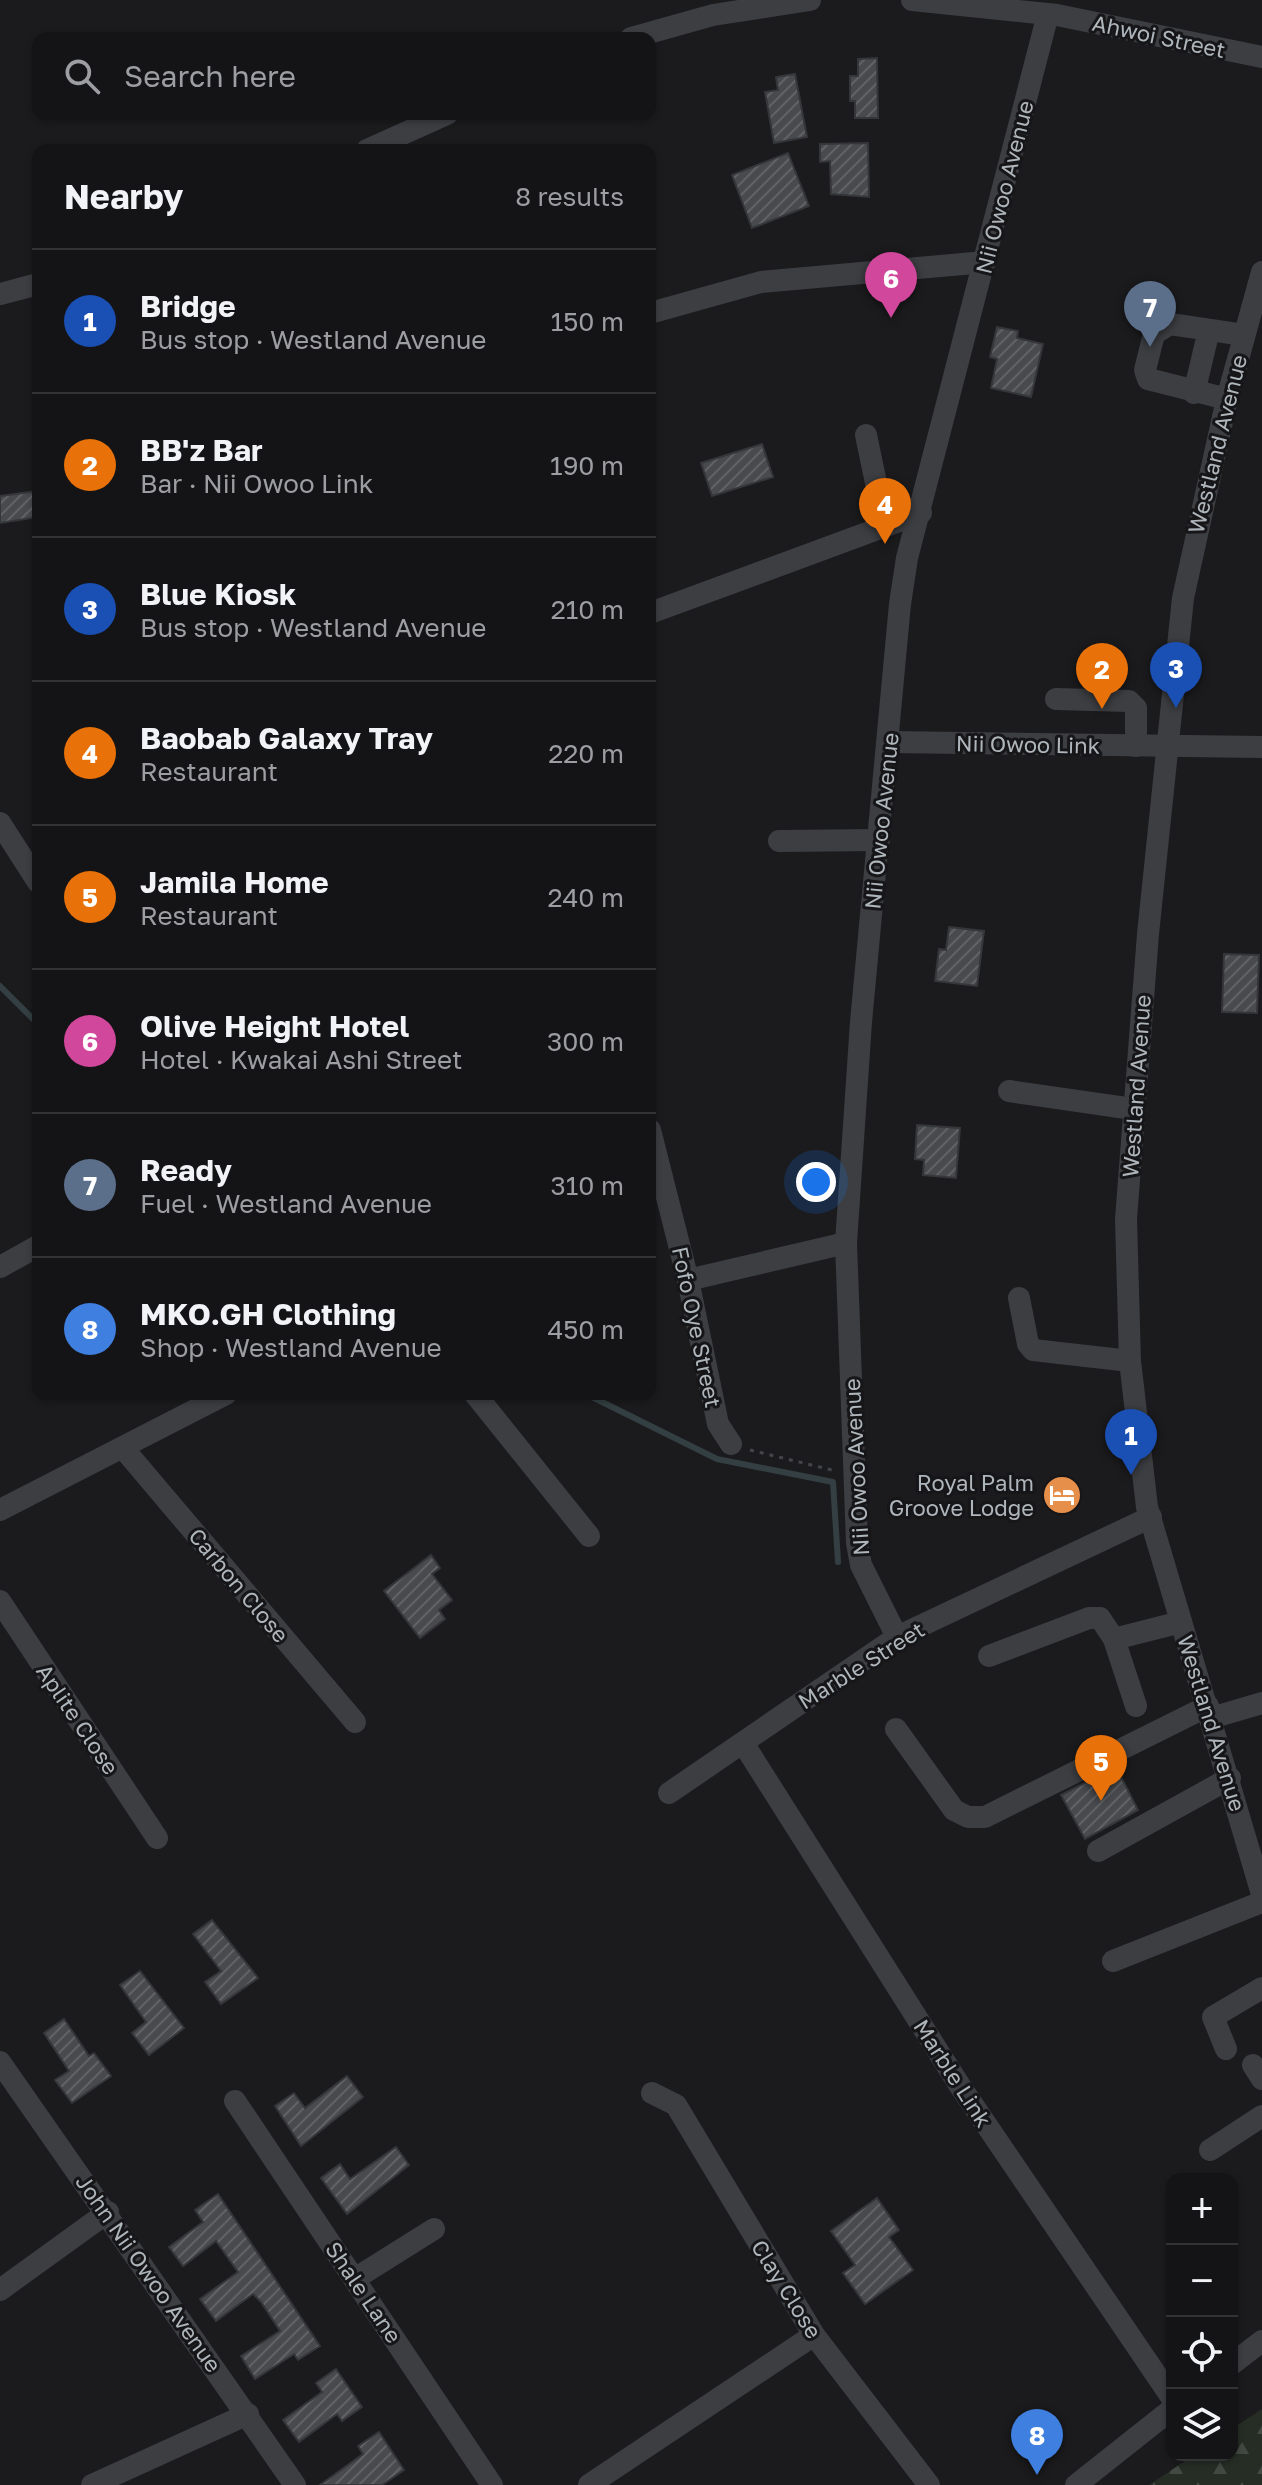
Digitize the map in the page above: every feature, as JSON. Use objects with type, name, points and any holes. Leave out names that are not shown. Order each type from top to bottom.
[{"type":"street","points":[[652,32],[713,15],[810,0]]},
{"type":"street","name":"Ahwoi Street","points":[[912,0],[1055,10],[1262,57]]},
{"type":"street","name":"Nii Owoo Avenue","points":[[897,1637],[861,1565],[846,1243],[861,1022],[900,604],[907,558],[1055,10]]},
{"type":"street","points":[[380,144],[434,120]]},
{"type":"street","points":[[656,311],[761,282],[985,262]]},
{"type":"street","name":"Westland Avenue","points":[[1262,272],[1192,544],[1167,746],[1133,1109],[1126,1219],[1130,1361],[1136,1430],[1151,1517],[1262,1894]]},
{"type":"street","points":[[0,294],[32,286]]},
{"type":"street","points":[[1227,399],[1157,384],[1148,379],[1145,370],[1154,334],[1170,324],[1244,335]]},
{"type":"street","points":[[1194,393],[1209,330]]},
{"type":"street","points":[[866,435],[885,526]]},
{"type":"street","points":[[656,611],[921,513]]},
{"type":"street","points":[[1056,699],[1129,701],[1136,708],[1136,746]]},
{"type":"street","name":"Nii Owoo Link","points":[[889,742],[1262,747]]},
{"type":"street","points":[[0,823],[32,873]]},
{"type":"street","points":[[779,841],[879,840]]},
{"type":"street","points":[[1009,1091],[1133,1109]]},
{"type":"street","name":"Fofo Oye Street","points":[[656,1154],[688,1280],[718,1424],[731,1444]]},
{"type":"street","points":[[688,1280],[846,1243]]},
{"type":"street","points":[[0,1267],[32,1249]]},
{"type":"street","points":[[1019,1298],[1028,1344],[1033,1350],[1130,1361]]},
{"type":"street","points":[[0,1510],[215,1400]]},
{"type":"street","points":[[480,1400],[589,1536]]},
{"type":"street","name":"Carbon Close","points":[[123,1448],[355,1722]]},
{"type":"street","name":"Marble Street","points":[[669,1793],[897,1637],[1151,1517]]},
{"type":"street","name":"Aplite Close","points":[[0,1601],[157,1838]]},
{"type":"street","points":[[989,1656],[1089,1618],[1100,1618],[1114,1639],[1136,1706]]},
{"type":"street","points":[[1114,1639],[1181,1622]]},
{"type":"street","points":[[896,1729],[954,1810],[968,1817],[985,1817],[1210,1712],[1262,1703]]},
{"type":"street","name":"Marble Link","points":[[743,1743],[960,2086],[1166,2389]]},
{"type":"street","points":[[1098,1851],[1230,1778]]},
{"type":"street","points":[[1113,1961],[1262,1902]]},
{"type":"street","points":[[1226,2049],[1213,2017],[1262,1988]]},
{"type":"street","name":"John Nii Owoo Avenue","points":[[0,2062],[108,2212],[295,2485]]},
{"type":"street","name":"Clay Close","points":[[652,2093],[676,2105],[814,2335],[929,2485]]},
{"type":"street","name":"Shale Lane","points":[[235,2101],[492,2485]]},
{"type":"street","points":[[1210,2150],[1262,2116]]},
{"type":"street","points":[[0,2290],[108,2212]]},
{"type":"street","points":[[356,2278],[434,2229]]},
{"type":"street","points":[[589,2485],[814,2335]]},
{"type":"street","points":[[1238,2359],[1262,2341]]},
{"type":"street","points":[[92,2485],[248,2414]]},
{"type":"street","points":[[1076,2485],[1166,2414]]},
{"type":"path","points":[[731,1444],[855,1476]]},
{"type":"green space","points":[[1262,2409],[1262,2485],[1149,2485],[1185,2461],[1238,2461],[1238,2425]]},
{"type":"building","points":[[877,58],[878,118],[855,118],[855,101],[850,101],[850,76],[858,76],[858,59]]},
{"type":"building","points":[[795,74],[807,137],[774,143],[765,92],[778,90],[776,77]]},
{"type":"building","points":[[868,143],[869,197],[831,194],[830,161],[820,162],[820,144]]},
{"type":"building","points":[[788,153],[809,206],[752,228],[732,175]]},
{"type":"building","points":[[997,327],[1018,331],[1017,338],[1043,344],[1031,397],[991,388],[997,359],[990,357]]},
{"type":"building","points":[[762,444],[773,477],[712,496],[701,463]]},
{"type":"building","points":[[32,492],[32,518],[0,523],[0,496]]},
{"type":"building","points":[[949,927],[984,931],[977,986],[935,981],[939,949],[946,950]]},
{"type":"building","points":[[1224,954],[1259,955],[1257,1013],[1222,1012]]},
{"type":"building","points":[[917,1125],[960,1128],[956,1178],[923,1175],[924,1160],[915,1159]]},
{"type":"building","points":[[431,1555],[440,1568],[432,1574],[452,1600],[439,1610],[445,1619],[420,1638],[384,1591]]},
{"type":"building","points":[[1116,1767],[1138,1810],[1085,1839],[1061,1795]]},
{"type":"building","points":[[212,1920],[258,1978],[221,2004],[205,1982],[221,1971],[193,1934]]},
{"type":"building","points":[[140,1971],[184,2028],[149,2055],[132,2033],[146,2022],[120,1985]]},
{"type":"building","points":[[64,2019],[89,2056],[94,2053],[111,2076],[72,2103],[55,2080],[69,2071],[44,2033]]},
{"type":"building","points":[[347,2076],[363,2097],[301,2146],[275,2106],[294,2093],[305,2108]]},
{"type":"building","points":[[396,2147],[409,2165],[347,2214],[321,2178],[340,2164],[350,2179]]},
{"type":"building","points":[[218,2194],[320,2346],[298,2360],[294,2354],[255,2379],[241,2356],[280,2331],[253,2294],[216,2321],[200,2299],[238,2272],[216,2241],[183,2266],[169,2247],[203,2222],[195,2210]]},
{"type":"building","points":[[877,2198],[899,2230],[889,2237],[913,2270],[865,2304],[843,2273],[855,2265],[831,2231]]},
{"type":"building","points":[[336,2369],[362,2407],[342,2421],[337,2414],[299,2442],[283,2420],[322,2392],[316,2383]]},
{"type":"building","points":[[379,2432],[404,2470],[382,2485],[320,2485],[363,2454],[358,2446]]},
{"type":"waterway","points":[[0,986],[32,1018]]},
{"type":"waterway","points":[[598,1400],[717,1459],[833,1482],[838,1562]]},
{"type":"place","name":"Olive Height Hotel","points":[[891,318]]},
{"type":"place","name":"Ready","points":[[1150,347]]},
{"type":"place","name":"Baobab Galaxy Tray","points":[[885,544]]},
{"type":"place","name":"Blue Kiosk","points":[[1176,708]]},
{"type":"place","name":"BB'z Bar","points":[[1102,709]]},
{"type":"place","name":"Bridge","points":[[1131,1475]]},
{"type":"place","name":"Royal Palm Groove Lodge","points":[[1062,1495]]},
{"type":"place","name":"Jamila Home","points":[[1101,1801]]},
{"type":"place","name":"MKO.GH Clothing","points":[[1037,2475]]}]
